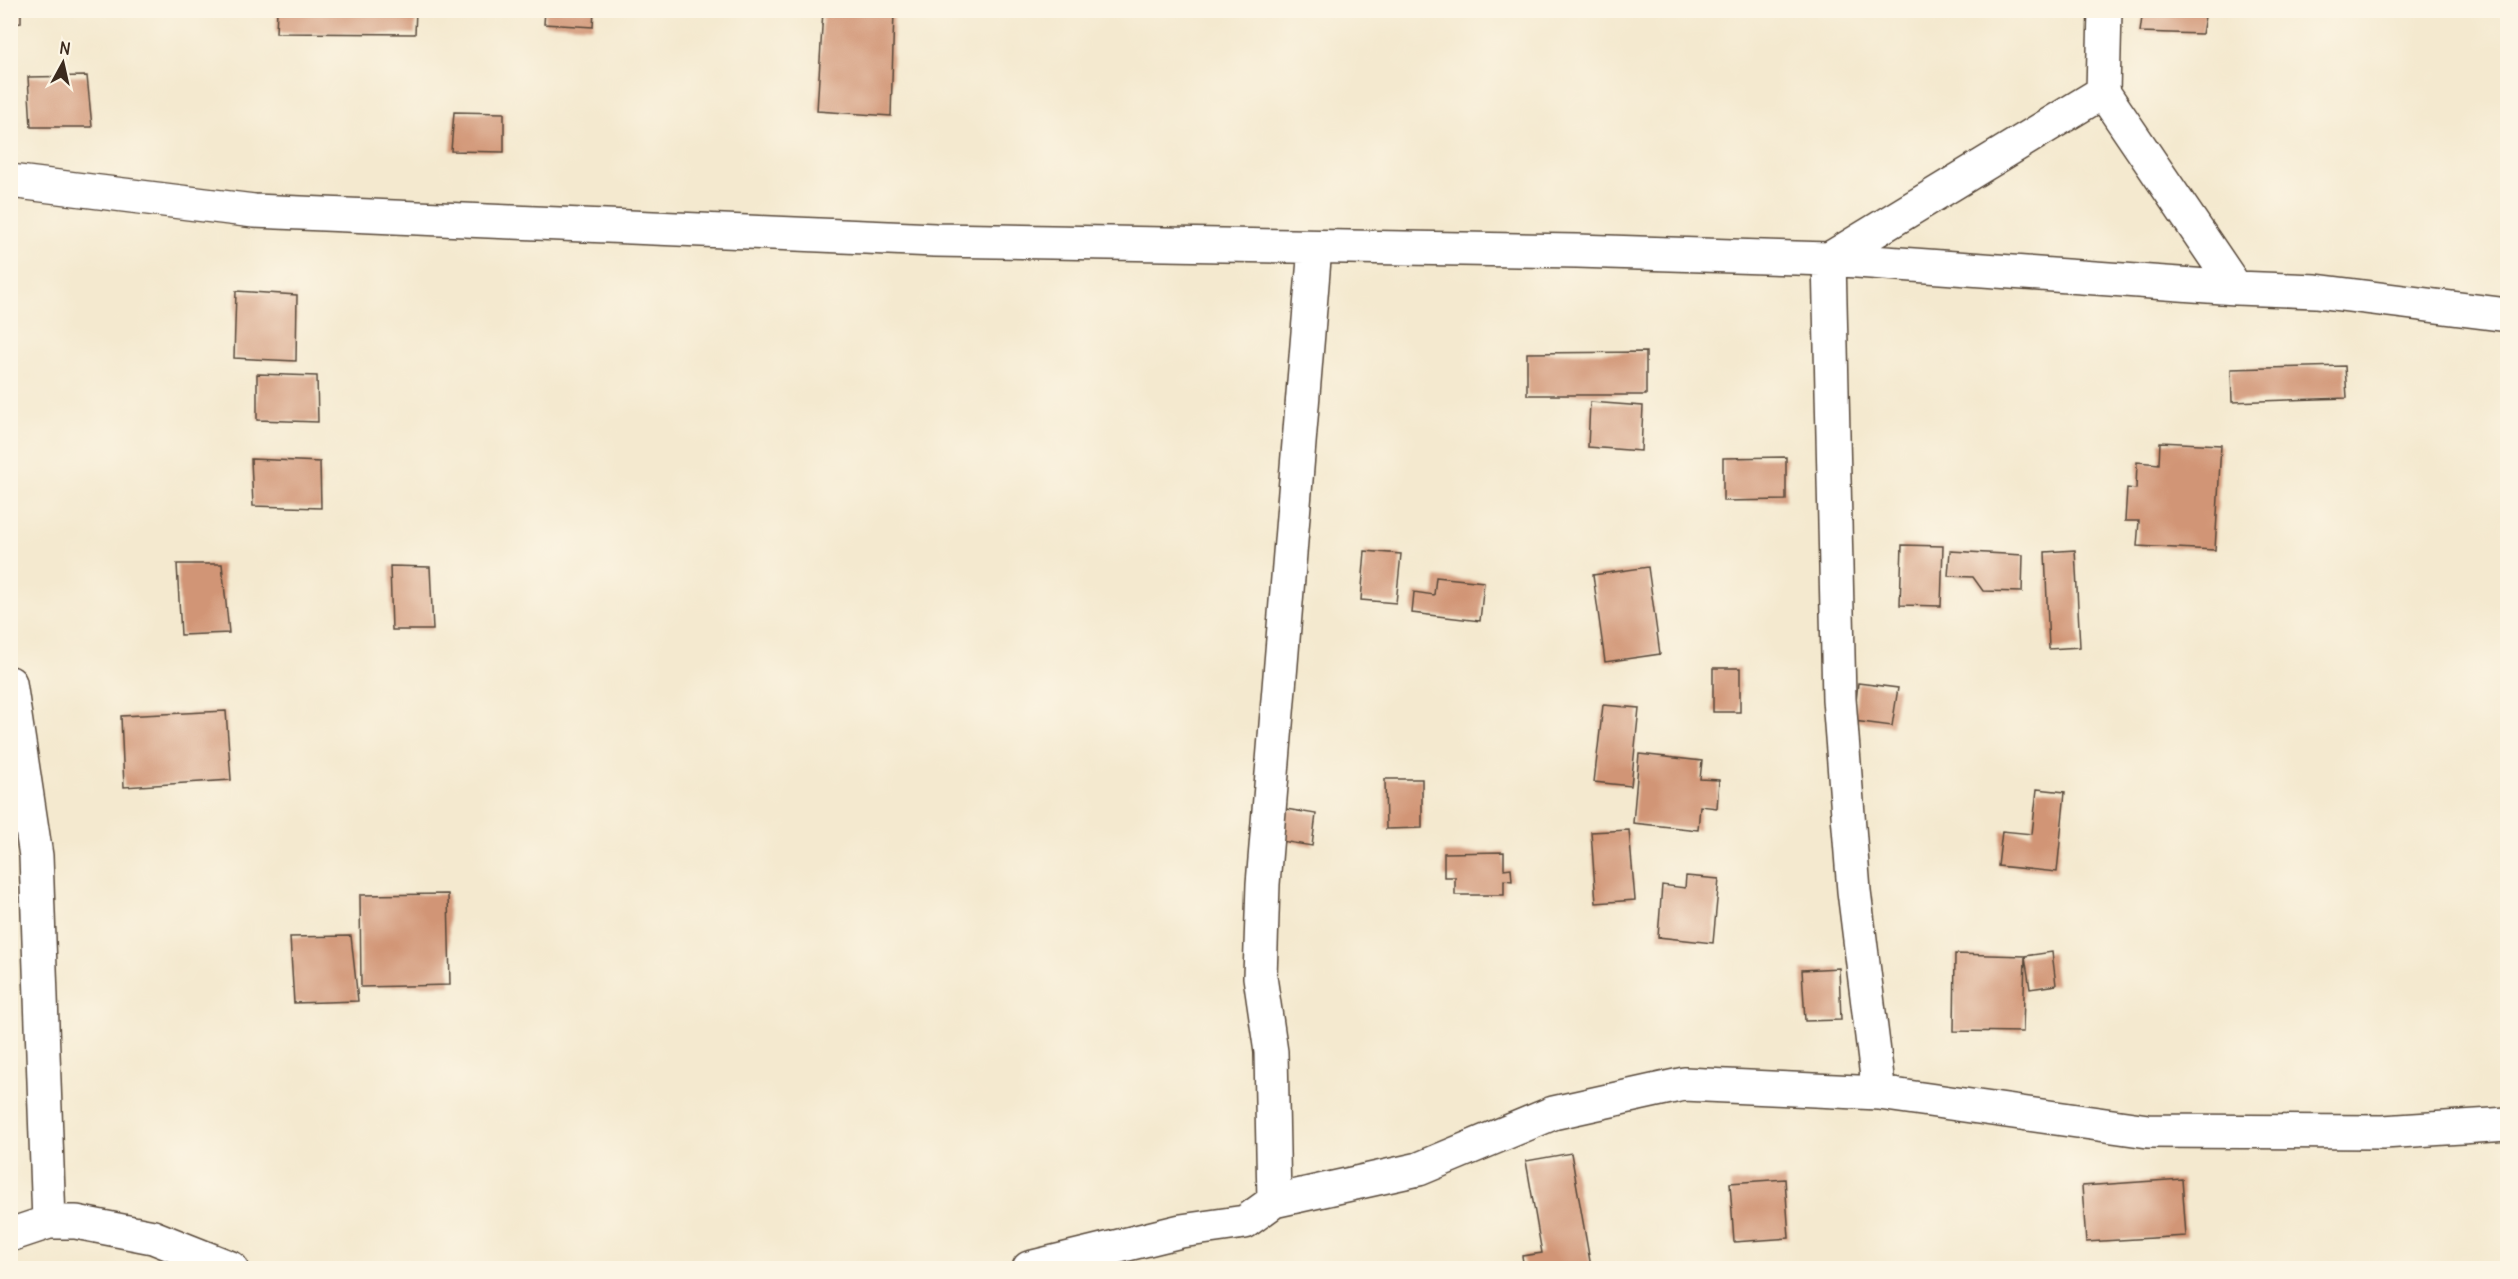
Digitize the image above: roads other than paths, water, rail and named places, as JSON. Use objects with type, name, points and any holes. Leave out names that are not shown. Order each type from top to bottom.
[{"type":"street","points":[[2105,10],[2103,92],[2236,288]]},
{"type":"street","points":[[1829,259],[2103,92]]},
{"type":"street","points":[[10,181],[254,211],[935,240],[1577,250],[1829,259],[2236,288],[2316,291],[2508,315]]},
{"type":"street","points":[[1274,1201],[1271,1052],[1260,977],[1263,884],[1315,247]]},
{"type":"street","points":[[1829,259],[1839,699],[1854,891],[1879,1093]]},
{"type":"street","points":[[10,683],[36,856],[49,1222]]},
{"type":"street","points":[[1029,1269],[1181,1231],[1245,1222],[1274,1201],[1419,1168],[1553,1113],[1684,1084],[1879,1093],[2148,1131],[2383,1132],[2508,1124]]},
{"type":"street","points":[[10,1235],[49,1222],[76,1222],[153,1237],[231,1269]]}]
